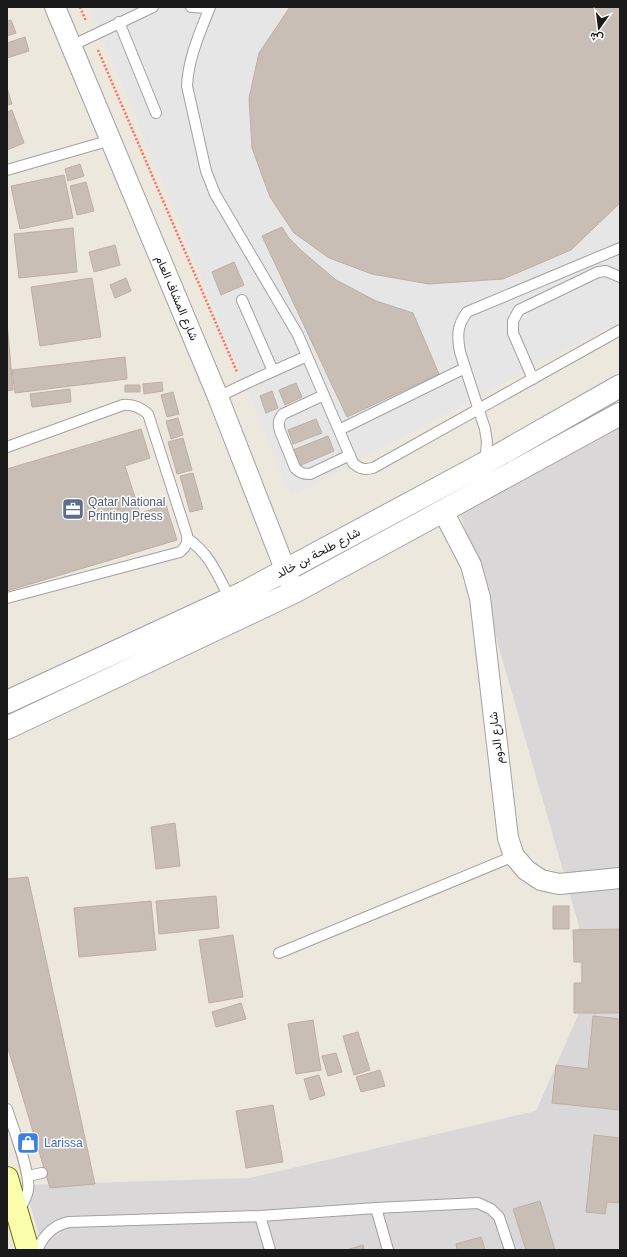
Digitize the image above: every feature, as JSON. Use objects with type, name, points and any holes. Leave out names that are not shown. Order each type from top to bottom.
[{"type":"main road","points":[[17,1177],[18,1212],[28,1250]]},
{"type":"street","name":"شارع المشاف العام","points":[[55,7],[218,397],[294,592]]},
{"type":"street","name":"شارع طلحة بن خالد","points":[[7,702],[230,599],[483,464],[620,386]]},
{"type":"street","name":"شارع طلحة بن خالد","points":[[7,728],[294,592],[620,414]]},
{"type":"street","name":"شارع الدوم","points":[[443,512],[471,565],[480,598],[508,838],[514,856],[526,870],[541,880],[560,884],[620,878]]},
{"type":"lane","points":[[71,46],[153,7]]},
{"type":"lane","points":[[191,7],[209,8],[192,57],[187,86],[206,171],[215,194],[290,319],[353,463],[358,468],[366,470],[374,468],[620,330]]},
{"type":"lane","points":[[119,22],[156,113]]},
{"type":"lane","points":[[7,170],[110,140]]},
{"type":"lane","points":[[483,464],[488,442],[460,352],[458,331],[461,320],[467,312],[620,248]]},
{"type":"lane","points":[[533,379],[513,333],[513,321],[519,310],[598,272],[606,271],[620,277]]},
{"type":"lane","points":[[242,300],[273,371]]},
{"type":"lane","points":[[218,397],[307,356]]},
{"type":"lane","points":[[339,430],[465,368]]},
{"type":"lane","points":[[324,395],[283,414],[279,419],[278,425],[280,431],[296,468],[299,472],[304,474],[310,474],[350,456]]},
{"type":"lane","points":[[7,447],[123,405],[136,406],[143,409],[148,414],[188,540],[180,552],[7,598]]},
{"type":"lane","points":[[188,540],[197,545],[211,561],[230,599]]},
{"type":"lane","points":[[278,952],[514,856]]},
{"type":"lane","points":[[7,1109],[17,1177],[42,1173]]},
{"type":"lane","points":[[37,1250],[49,1232],[59,1224],[69,1222],[260,1216],[478,1203],[491,1209],[499,1217],[510,1250]]},
{"type":"lane","points":[[376,1208],[388,1250]]},
{"type":"lane","points":[[260,1216],[270,1250]]},
{"type":"path","points":[[80,7],[87,24]]},
{"type":"path","points":[[97,47],[242,385]]},
{"type":"shaded area","points":[[90,7],[620,7],[620,321],[291,497]]},
{"type":"shaded area","points":[[620,414],[620,1250],[44,1250],[24,1185],[250,1178],[536,1111],[582,1006],[579,926],[458,505]]},
{"type":"building","points":[[290,7],[620,7],[620,203],[571,250],[503,279],[429,284],[372,274],[329,258],[294,233],[270,197],[252,148],[249,98],[259,53]]},
{"type":"building","points":[[11,20],[16,33],[7,36],[7,21]]},
{"type":"building","points":[[25,37],[29,51],[7,58],[7,43]]},
{"type":"building","points":[[7,88],[12,104],[7,105]]},
{"type":"building","points":[[12,110],[24,143],[7,150],[7,112]]},
{"type":"building","points":[[80,164],[84,176],[68,181],[65,169]]},
{"type":"building","points":[[64,175],[73,218],[20,229],[11,186]]},
{"type":"building","points":[[86,182],[94,211],[77,215],[70,186]]},
{"type":"building","points":[[282,227],[288,237],[303,252],[336,280],[376,301],[413,313],[439,374],[347,417],[262,236]]},
{"type":"building","points":[[73,228],[77,272],[19,278],[14,234]]},
{"type":"building","points":[[115,245],[120,265],[94,272],[89,252]]},
{"type":"building","points":[[234,262],[244,285],[221,295],[212,272]]},
{"type":"building","points":[[92,278],[101,337],[40,346],[31,287]]},
{"type":"building","points":[[126,278],[131,291],[115,298],[110,285]]},
{"type":"building","points":[[7,322],[13,390],[7,391]]},
{"type":"building","points":[[125,357],[127,379],[15,393],[12,370]]},
{"type":"building","points":[[162,382],[163,391],[144,394],[143,384]]},
{"type":"building","points":[[296,383],[302,397],[285,405],[279,390]]},
{"type":"building","points":[[125,385],[140,385],[140,392],[125,392]]},
{"type":"building","points":[[70,389],[71,402],[32,407],[30,394]]},
{"type":"building","points":[[272,391],[278,408],[266,413],[260,396]]},
{"type":"building","points":[[173,392],[179,414],[167,417],[161,395]]},
{"type":"building","points":[[178,418],[183,435],[171,439],[166,421]]},
{"type":"building","points":[[316,419],[322,433],[293,444],[288,430]]},
{"type":"building","name":"Qatar National Printing Press","points":[[141,429],[150,458],[125,466],[140,513],[166,505],[177,540],[7,591],[7,469]]},
{"type":"building","points":[[328,436],[334,451],[299,466],[293,450]]},
{"type":"building","points":[[183,438],[192,470],[177,474],[168,442]]},
{"type":"building","points":[[193,473],[203,509],[190,512],[180,476]]},
{"type":"building","points":[[175,823],[180,866],[156,869],[151,827]]},
{"type":"building","points":[[28,877],[95,1184],[50,1188],[7,1045],[7,879]]},
{"type":"building","points":[[216,896],[219,928],[159,934],[156,901]]},
{"type":"building","points":[[151,901],[156,950],[79,957],[74,908]]},
{"type":"building","points":[[553,906],[569,906],[569,929],[553,929]]},
{"type":"building","points":[[620,929],[620,1013],[574,1013],[574,983],[582,983],[582,962],[574,962],[573,930]]},
{"type":"building","points":[[233,935],[243,997],[209,1003],[199,940]]},
{"type":"building","points":[[241,1003],[246,1019],[216,1027],[212,1012]]},
{"type":"building","points":[[593,1016],[620,1019],[620,1110],[552,1103],[556,1065],[588,1069]]},
{"type":"building","points":[[313,1020],[321,1070],[296,1074],[288,1024]]},
{"type":"building","points":[[358,1032],[370,1070],[354,1075],[343,1036]]},
{"type":"building","points":[[336,1053],[342,1072],[328,1076],[322,1056]]},
{"type":"building","points":[[380,1070],[385,1086],[361,1092],[356,1077]]},
{"type":"building","points":[[319,1075],[325,1095],[310,1100],[304,1079]]},
{"type":"building","points":[[273,1105],[283,1162],[246,1168],[236,1111]]},
{"type":"building","points":[[594,1135],[620,1138],[620,1203],[607,1202],[605,1214],[586,1212]]},
{"type":"building","points":[[540,1201],[555,1250],[526,1250],[513,1209]]},
{"type":"building","points":[[481,1237],[485,1250],[457,1250],[456,1244]]},
{"type":"building","points":[[363,1245],[364,1250],[346,1250]]},
{"type":"place","name":"Qatar National Printing Press","points":[[73,509]]},
{"type":"place","name":"Larissa","points":[[28,1143]]}]
